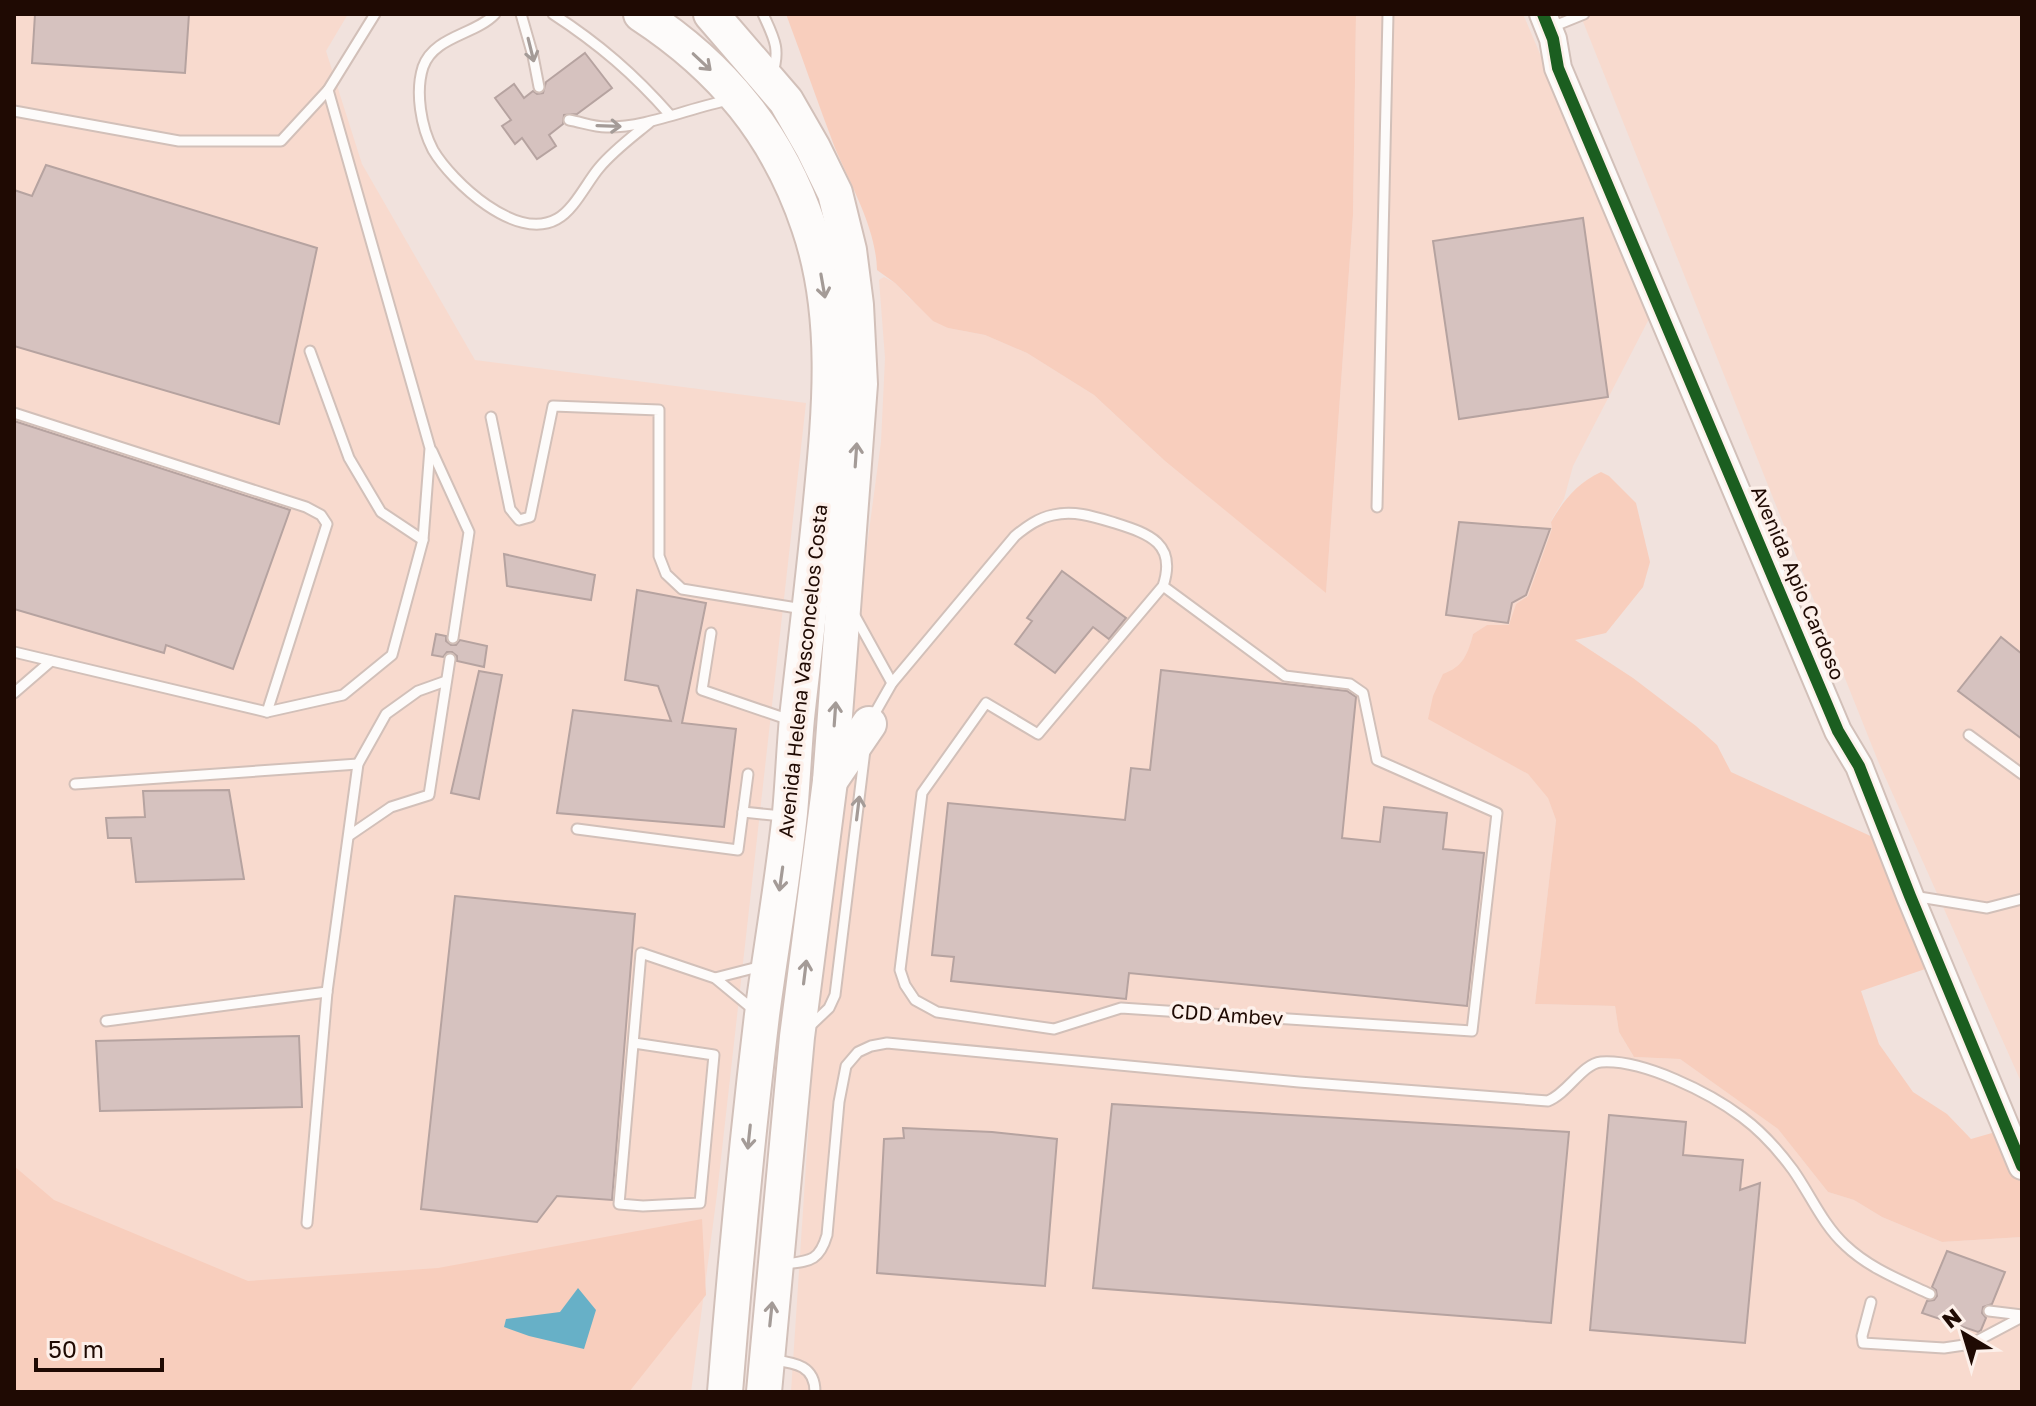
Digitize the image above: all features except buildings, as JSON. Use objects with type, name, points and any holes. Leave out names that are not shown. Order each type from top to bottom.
[{"type":"highway","name":"Avenida Helena Vasconcelos Costa","points":[[641,14],[671,34],[740,98],[776,151],[810,227],[824,287],[831,362],[826,448],[790,817],[762,1017],[739,1218],[725,1392]]},
{"type":"highway","name":"Avenida Helena Vasconcelos Costa","points":[[711,14],[770,80],[813,148],[835,193],[849,250],[856,305],[860,384],[830,781],[797,1037],[765,1375]]},
{"type":"highway","points":[[830,781],[869,724]]},
{"type":"street","name":"Avenida Apio Cardoso","points":[[1548,27],[1569,58],[1854,724],[1859,766],[2022,1166]]},
{"type":"lane","points":[[14,111],[179,141],[281,141],[328,90],[375,14]]},
{"type":"lane","points":[[495,14],[478,27],[441,45],[424,65],[419,95],[421,113],[433,149],[457,180],[486,207],[520,221],[539,223],[557,219],[581,194],[600,167],[649,123]]},
{"type":"lane","points":[[521,14],[539,87]]},
{"type":"lane","points":[[553,14],[616,59],[670,115]]},
{"type":"lane","points":[[763,14],[778,55],[770,80]]},
{"type":"lane","points":[[1377,507],[1388,14]]},
{"type":"lane","points":[[1548,27],[1584,14]]},
{"type":"lane","points":[[328,90],[430,448],[469,532],[453,638]]},
{"type":"lane","points":[[569,120],[604,127],[649,123],[740,98]]},
{"type":"lane","points":[[310,351],[349,458],[381,512],[423,540]]},
{"type":"lane","points":[[491,417],[510,509],[519,520],[530,517],[553,406],[659,410],[659,556],[666,574],[682,589],[810,610]]},
{"type":"lane","points":[[14,413],[306,507],[321,515],[327,524],[267,712]]},
{"type":"lane","points":[[14,652],[267,712],[343,695],[392,655],[423,540],[430,448]]},
{"type":"lane","points":[[797,1037],[821,1018],[835,995],[869,724],[892,683],[1015,536],[1030,524],[1050,516],[1087,515],[1138,530],[1155,539],[1165,552],[1169,569],[1163,586]]},
{"type":"lane","name":"CDD Ambev","points":[[1163,586],[1285,676],[1350,684],[1363,693],[1377,760],[1497,813],[1472,1031],[1121,1008],[1054,1029],[937,1012],[915,1000],[900,970],[922,793],[986,703],[1038,734],[1163,586]]},
{"type":"lane","points":[[843,596],[892,683]]},
{"type":"lane","points":[[711,633],[702,690],[770,716],[797,722]]},
{"type":"lane","points":[[350,835],[391,807],[429,795],[450,659]]},
{"type":"lane","points":[[14,693],[51,661]]},
{"type":"lane","points":[[307,1223],[327,992],[358,764],[386,714],[418,691],[446,681]]},
{"type":"lane","points":[[1969,735],[2022,774]]},
{"type":"lane","points":[[75,784],[358,764]]},
{"type":"lane","points":[[577,829],[738,850],[748,774]]},
{"type":"lane","points":[[743,812],[790,817]]},
{"type":"lane","points":[[1910,896],[1987,908],[2022,899]]},
{"type":"lane","points":[[634,1043],[714,1055],[700,1203],[619,1204],[641,953],[715,978],[762,1017]]},
{"type":"lane","points":[[715,978],[769,964]]},
{"type":"lane","points":[[106,1021],[327,992]]},
{"type":"lane","points":[[776,1265],[811,1260],[823,1250],[839,1102],[846,1066],[858,1052],[887,1043],[1299,1082],[1548,1101],[1560,1097],[1591,1066],[1600,1062],[1625,1065],[1669,1078],[1743,1118],[1792,1169],[1844,1244],[1874,1267],[1930,1294]]},
{"type":"lane","points":[[1871,1302],[1863,1343],[1944,1348],[1971,1344],[2022,1316]]},
{"type":"lane","points":[[1989,1311],[2022,1316]]},
{"type":"lane","points":[[765,1375],[799,1364],[811,1373],[815,1392]]},
{"type":"shaded area","points":[[14,14],[348,14],[326,51],[362,164],[475,360],[806,403],[717,1194],[691,1392],[14,1392]]},
{"type":"shaded area","points":[[786,14],[1356,14],[1353,215],[1326,593],[1165,461],[1094,395],[1027,353],[985,335],[948,328],[933,321],[895,283],[877,270],[867,223],[835,148]]},
{"type":"shaded area","points":[[1356,14],[1523,14],[1651,315],[1573,466],[1564,499],[1551,521],[1552,529],[1528,596],[1516,604],[1510,625],[1487,625],[1473,634],[1467,656],[1454,670],[1429,718],[1528,774],[1548,797],[1556,820],[1535,1004],[1615,1006],[1619,1032],[1634,1057],[1680,1059],[1778,1129],[1828,1192],[1854,1200],[1882,1217],[1942,1242],[2022,1237],[2022,1392],[791,1392],[815,1029],[852,657],[881,442],[885,358],[879,280],[884,277],[895,283],[948,328],[985,335],[1027,353],[1094,395],[1165,461],[1326,592],[1353,215]]},
{"type":"shaded area","points":[[1580,14],[2022,14],[2022,1084],[1878,761]]},
{"type":"shaded area","points":[[1601,472],[1636,503],[1650,562],[1643,587],[1606,633],[1575,640],[1633,678],[1696,726],[1717,745],[1731,772],[1877,839],[1931,967],[1861,991],[1879,1044],[1913,1092],[1947,1114],[1971,1139],[1999,1131],[2022,1181],[2022,1237],[1942,1242],[1882,1217],[1854,1200],[1828,1192],[1778,1129],[1680,1059],[1634,1057],[1619,1032],[1615,1006],[1535,1004],[1556,820],[1548,798],[1528,774],[1428,719],[1433,696],[1443,674],[1464,659],[1473,634],[1487,625],[1509,625],[1516,604],[1528,596],[1552,529],[1551,522],[1572,493]]},
{"type":"shaded area","points":[[14,1166],[54,1200],[248,1281],[438,1268],[702,1219],[706,1295],[629,1392],[14,1392]]},
{"type":"water","points":[[578,1288],[596,1310],[584,1349],[504,1327],[506,1319],[560,1312]]},
{"type":"cycle path","points":[[1543,14],[1553,39],[1558,68],[1838,731],[1859,766],[2022,1166]]}]
